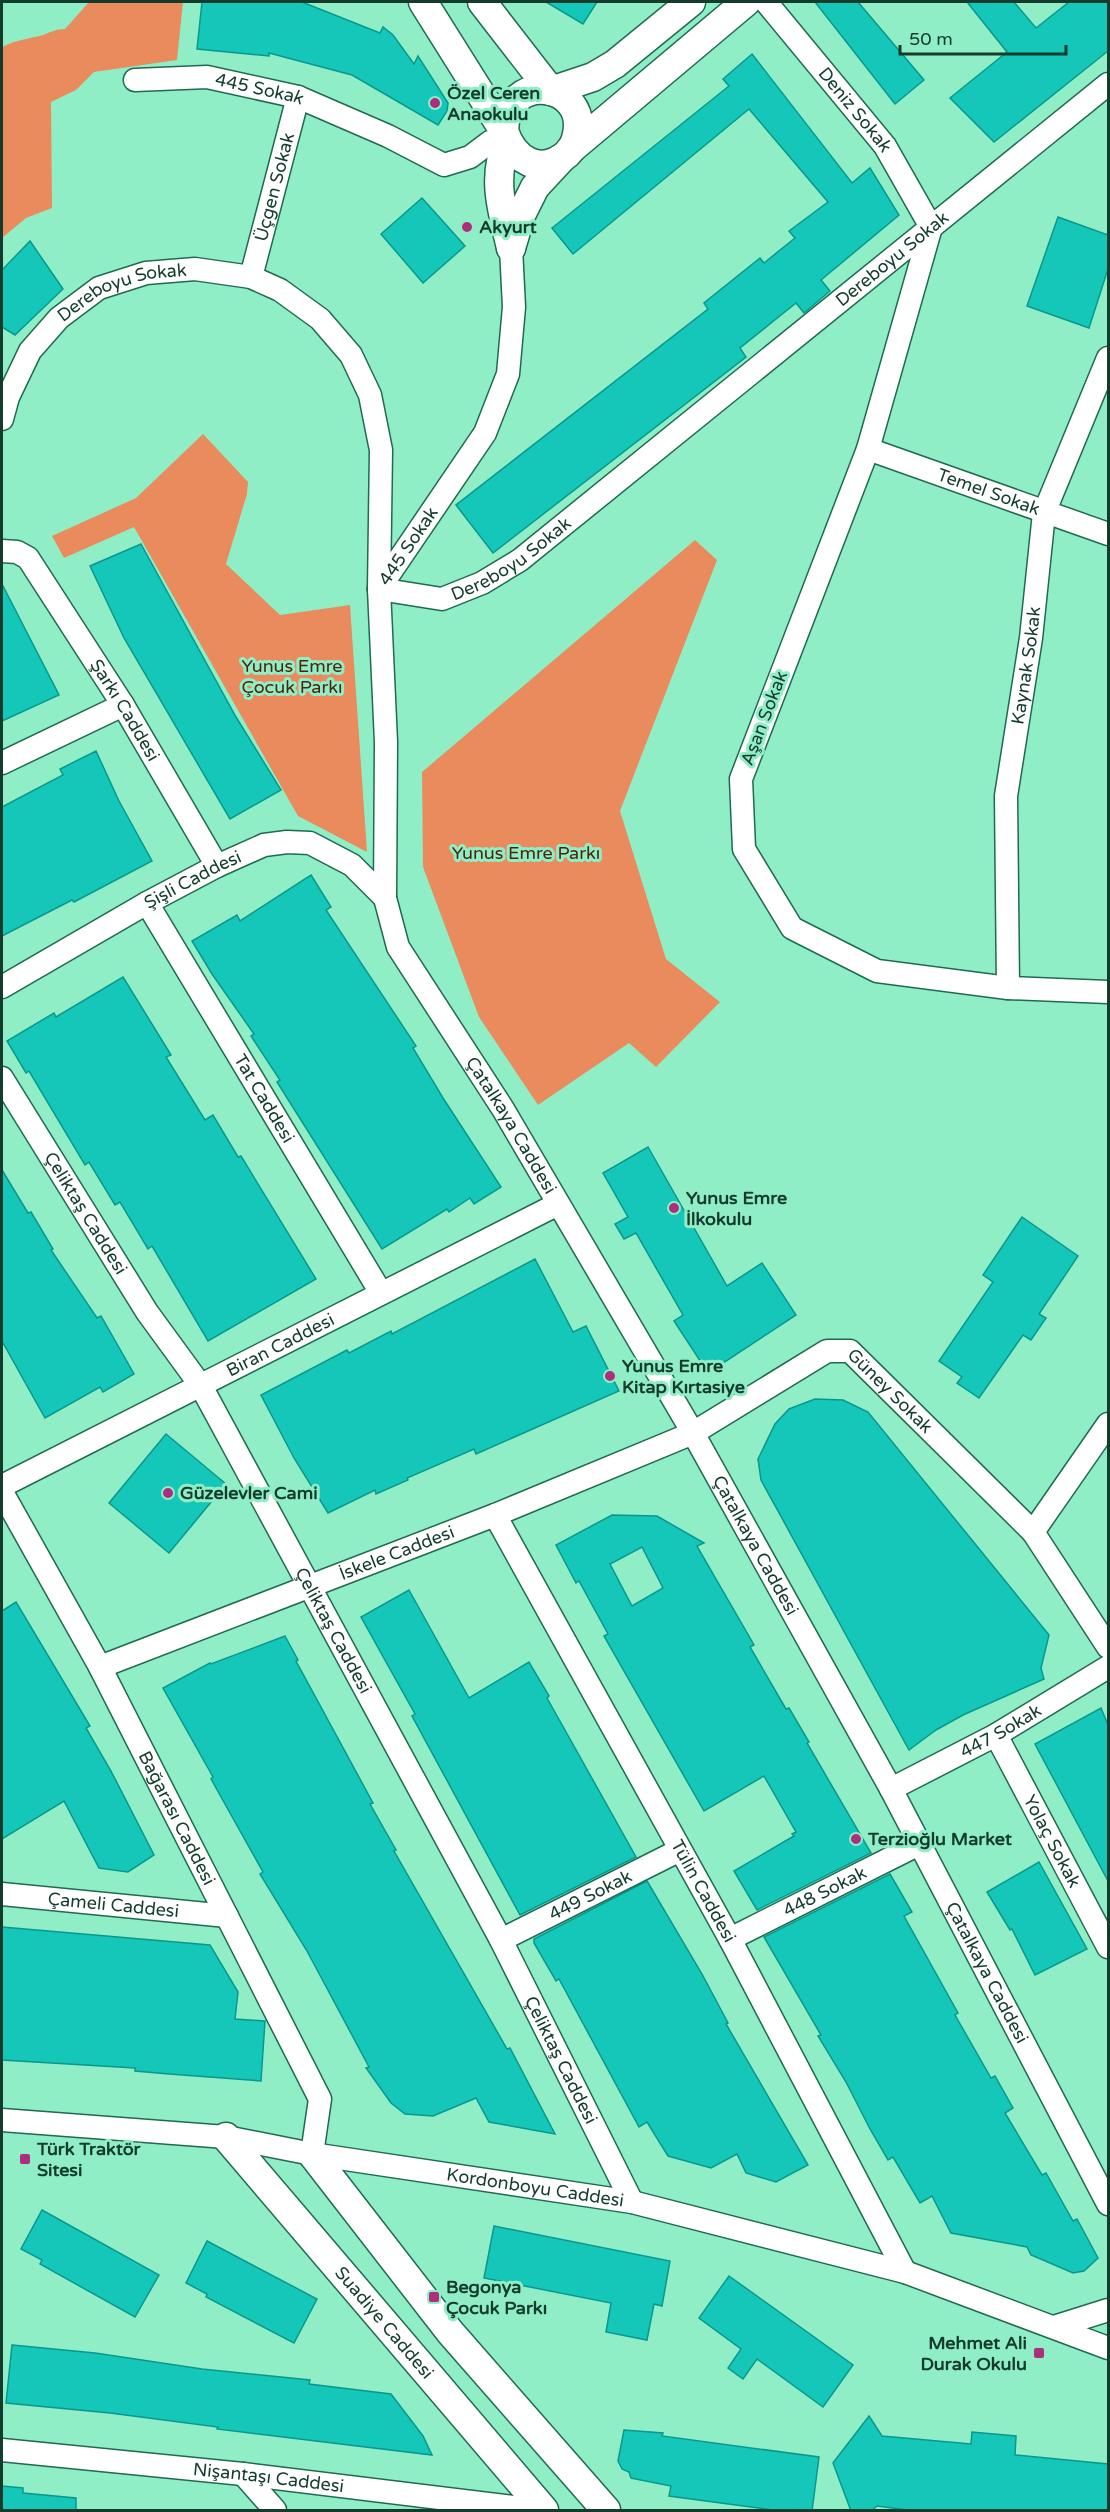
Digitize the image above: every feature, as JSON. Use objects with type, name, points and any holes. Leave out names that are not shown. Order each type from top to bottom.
[{"type":"main road","points":[[423,2],[515,153],[531,162],[549,164],[566,154],[579,128],[577,116],[562,96],[539,89],[527,92],[517,98],[506,113],[506,137]]},
{"type":"main road","points":[[482,2],[551,91]]},
{"type":"main road","points":[[551,91],[593,78],[615,64],[691,2]]},
{"type":"main road","name":"445 Sokak","points":[[512,248],[521,215],[535,187],[566,154],[746,2]]},
{"type":"main road","name":"445 Sokak","points":[[506,137],[499,167],[500,204],[512,248]]},
{"type":"main road","name":"Suadiye Caddesi","points":[[226,2137],[544,2511]]},
{"type":"main road","points":[[312,2154],[450,2332],[606,2511]]},
{"type":"street","name":"Deniz Sokak","points":[[766,2],[885,146],[930,227]]},
{"type":"street","name":"445 Sokak","points":[[135,80],[207,77],[298,97],[388,136],[444,165],[470,157],[490,142],[506,137]]},
{"type":"street","name":"Dereboyu Sokak","points":[[2,419],[8,397],[30,351],[59,318],[99,288],[146,273],[195,269],[251,277],[280,290],[320,319],[351,355],[370,395],[381,450],[379,589],[442,599],[482,583],[520,560],[1108,84]]},
{"type":"street","name":"Üçgen Sokak","points":[[251,277],[298,97]]},
{"type":"street","name":"Aşan Sokak","points":[[930,227],[868,449],[741,779],[744,849],[792,928],[877,971],[1008,988],[1108,992]]},
{"type":"street","name":"445 Sokak","points":[[385,898],[386,742],[379,589],[485,433],[489,423],[508,374],[514,307],[512,248]]},
{"type":"street","name":"Kaynak Sokak","points":[[1008,988],[1006,796],[1032,638],[1044,513],[1108,358]]},
{"type":"street","name":"Temel Sokak","points":[[868,449],[1108,534]]},
{"type":"street","name":"Şarkı Caddesi","points":[[2,551],[17,552],[28,558],[123,705],[217,866]]},
{"type":"street","points":[[2,763],[123,705]]},
{"type":"street","name":"Şişli Caddesi","points":[[2,987],[147,903],[217,866],[264,845],[287,842],[310,843],[352,865],[385,898]]},
{"type":"street","name":"Çatalkaya Caddesi","points":[[385,898],[398,947],[503,1109],[693,1433],[891,1790],[1108,2204]]},
{"type":"street","name":"Tat Caddesi","points":[[147,903],[381,1293]]},
{"type":"street","name":"Çeliktaş Caddesi","points":[[2,1078],[147,1312],[201,1386],[501,1940],[632,2202]]},
{"type":"street","name":"Biran Caddesi","points":[[2,1486],[558,1204]]},
{"type":"street","name":"Güney Sokak","points":[[693,1433],[827,1351],[850,1351],[1033,1532],[1108,1647]]},
{"type":"street","points":[[1033,1532],[1108,1424]]},
{"type":"street","name":"İskele Caddesi","points":[[100,1667],[308,1585],[495,1515],[693,1433]]},
{"type":"street","name":"Bağarası Caddesi","points":[[2,1492],[100,1667],[320,2099],[312,2154]]},
{"type":"street","name":"Tülin Caddesi","points":[[495,1515],[730,1939],[905,2272]]},
{"type":"street","name":"447 Sokak","points":[[891,1790],[996,1735],[1108,1666]]},
{"type":"street","name":"Yolaç Sokak","points":[[996,1735],[1108,1947]]},
{"type":"street","name":"448 Sokak","points":[[730,1939],[919,1844]]},
{"type":"street","name":"449 Sokak","points":[[501,1940],[680,1850]]},
{"type":"street","name":"Çameli Caddesi","points":[[2,1894],[226,1916]]},
{"type":"street","name":"Kordonboyu Caddesi","points":[[2,2120],[226,2137],[312,2154],[632,2202],[905,2272],[1108,2348]]},
{"type":"street","points":[[1054,2327],[1108,2310]]},
{"type":"street","name":"Nişantaşı Caddesi","points":[[2,2450],[243,2474],[537,2511]]},
{"type":"street","points":[[243,2474],[275,2511]]},
{"type":"green space","points":[[89,2],[183,2],[177,60],[94,72],[76,90],[51,102],[52,208],[26,218],[2,238],[2,47],[65,29]]},
{"type":"green space","name":"Yunus Emre Çocuk Parkı","points":[[203,434],[248,482],[247,494],[226,564],[280,615],[350,605],[367,852],[298,816],[134,527],[64,558],[52,536],[136,498]]},
{"type":"green space","name":"Yunus Emre Parkı","points":[[695,540],[717,560],[620,811],[666,959],[720,1002],[656,1067],[629,1043],[538,1105],[479,1017],[423,867],[422,772]]},
{"type":"building","points":[[202,2],[302,2],[380,33],[383,27],[393,35],[414,64],[418,56],[448,103],[447,111],[438,125],[352,75],[269,53],[269,56],[197,49]]},
{"type":"building","points":[[546,2],[597,2],[583,24]]},
{"type":"building","points":[[815,2],[858,2],[924,80],[895,104]]},
{"type":"building","points":[[967,2],[1014,2],[1036,28],[1069,2],[1108,2],[1108,51],[994,142],[950,98],[1007,52]]},
{"type":"building","points":[[752,54],[852,183],[870,168],[899,215],[821,280],[830,291],[804,313],[796,303],[740,348],[746,357],[493,553],[456,505],[708,309],[704,303],[760,258],[764,263],[795,238],[789,231],[828,202],[749,109],[573,254],[552,228],[729,86],[723,79]]},
{"type":"building","points":[[422,198],[465,246],[423,283],[381,234]]},
{"type":"building","points":[[1058,217],[1108,235],[1108,269],[1089,328],[1027,306]]},
{"type":"building","points":[[30,241],[63,289],[15,335],[2,327],[2,270]]},
{"type":"building","points":[[141,544],[236,717],[281,790],[230,819],[124,638],[90,566]]},
{"type":"building","points":[[2,584],[59,695],[2,721]]},
{"type":"building","points":[[96,751],[119,801],[152,861],[2,936],[2,807],[63,775],[60,769]]},
{"type":"building","points":[[311,875],[331,907],[326,910],[416,1046],[413,1048],[443,1098],[501,1187],[474,1204],[470,1198],[449,1212],[447,1209],[382,1249],[277,1082],[280,1080],[251,1036],[254,1034],[192,941],[237,915],[240,921]]},
{"type":"building","points":[[123,977],[171,1055],[166,1057],[205,1120],[213,1115],[238,1157],[241,1156],[316,1279],[208,1341],[152,1246],[148,1249],[120,1202],[115,1205],[89,1162],[85,1165],[29,1071],[26,1073],[7,1041],[54,1013],[56,1017]]},
{"type":"building","points":[[648,1147],[727,1286],[762,1263],[796,1315],[708,1373],[674,1321],[683,1315],[636,1233],[624,1239],[615,1224],[628,1217],[603,1173]]},
{"type":"building","points":[[2,1170],[28,1213],[31,1212],[53,1249],[51,1250],[97,1318],[101,1316],[134,1374],[103,1392],[100,1387],[45,1418],[2,1341]]},
{"type":"building","points":[[1022,1217],[1078,1256],[1039,1314],[1046,1318],[1031,1340],[1023,1335],[979,1398],[957,1383],[962,1377],[939,1361],[993,1282],[983,1275]]},
{"type":"building","points":[[535,1259],[573,1332],[586,1326],[619,1391],[476,1454],[474,1449],[376,1494],[375,1490],[328,1513],[294,1458],[261,1395],[347,1350],[349,1353],[391,1331],[392,1334]]},
{"type":"building","points":[[815,1399],[843,1400],[868,1412],[1049,1635],[1041,1668],[1044,1679],[963,1715],[936,1730],[909,1750],[761,1480],[758,1459],[775,1424],[789,1409]]},
{"type":"building","name":"Güzelevler Cami","points":[[166,1434],[226,1484],[169,1553],[109,1503]]},
{"type":"building","points":[[612,1515],[657,1516],[704,1543],[697,1546],[754,1645],[750,1647],[786,1709],[789,1708],[809,1742],[807,1743],[871,1853],[757,1910],[734,1871],[794,1836],[792,1834],[796,1832],[764,1776],[704,1811],[604,1636],[608,1634],[579,1581],[576,1583],[556,1545]],"holes":[[[642,1547],[663,1588],[632,1606],[610,1564]]]},
{"type":"building","points":[[409,1590],[469,1698],[529,1662],[636,1857],[520,1915],[412,1716],[415,1714],[361,1617]]},
{"type":"building","points":[[16,1602],[90,1726],[86,1728],[154,1855],[128,1872],[99,1868],[64,1801],[2,1839],[2,1611]]},
{"type":"building","points":[[285,1636],[298,1660],[296,1661],[373,1803],[370,1804],[396,1850],[394,1851],[507,2049],[510,2048],[555,2134],[489,2122],[476,2098],[433,2116],[405,2114],[391,2103],[366,2068],[369,2067],[307,1951],[260,1874],[263,1872],[163,1688],[210,1663]]},
{"type":"building","points":[[1101,1708],[1108,1725],[1108,1881],[1035,1744]]},
{"type":"building","points":[[1039,1862],[1087,1949],[1035,1975],[1012,1929],[1010,1930],[987,1892]]},
{"type":"building","points":[[890,1874],[912,1912],[904,1916],[958,2013],[955,2015],[991,2078],[995,2076],[1013,2108],[1005,2113],[1042,2175],[1046,2173],[1073,2221],[1077,2219],[1098,2258],[1084,2271],[1073,2273],[1031,2255],[1027,2247],[951,2233],[932,2196],[920,2203],[893,2157],[888,2160],[818,2036],[821,2035],[764,1937]]},
{"type":"building","points":[[647,1881],[702,1974],[728,2023],[726,2024],[808,2165],[776,2182],[746,2173],[737,2154],[711,2168],[668,2156],[647,2122],[639,2127],[559,1979],[556,1981],[534,1943],[534,1939]]},
{"type":"building","points":[[2,1927],[210,1945],[238,1992],[235,2019],[265,2021],[261,2081],[135,2071],[135,2068],[2,2060]]},
{"type":"building","points":[[42,2210],[159,2275],[135,2317],[40,2264],[42,2260],[21,2249]]},
{"type":"building","points":[[494,2226],[670,2261],[662,2306],[654,2304],[647,2340],[606,2332],[611,2303],[484,2278]]},
{"type":"building","points":[[207,2241],[317,2299],[294,2343],[206,2297],[207,2294],[186,2283]]},
{"type":"building","points":[[729,2276],[853,2365],[823,2407],[757,2359],[743,2379],[728,2368],[741,2349],[699,2318]]},
{"type":"building","points":[[12,2345],[310,2380],[309,2384],[391,2394],[423,2436],[432,2455],[217,2429],[218,2427],[110,2413],[6,2403]]},
{"type":"building","points":[[869,2416],[882,2436],[971,2444],[972,2432],[1016,2436],[1015,2455],[1108,2464],[1108,2511],[915,2511],[877,2506],[871,2511],[851,2511],[833,2463]]},
{"type":"building","points":[[624,2430],[663,2433],[662,2436],[819,2457],[812,2511],[780,2511],[669,2496],[671,2486],[631,2478],[629,2472],[622,2469],[618,2461]]},
{"type":"building","points":[[2,2486],[23,2488],[23,2493],[76,2498],[76,2511],[2,2511]]},
{"type":"place","name":"Özel Ceren Anaokulu","points":[[435,103]]},
{"type":"place","name":"Akyurt","points":[[467,227]]},
{"type":"place","name":"Yunus Emre İlkokulu","points":[[674,1208]]},
{"type":"place","name":"Yunus Emre Kitap Kırtasiye","points":[[610,1376]]},
{"type":"place","name":"Güzelevler Cami","points":[[168,1493]]},
{"type":"place","name":"Terzioğlu Market","points":[[856,1839]]},
{"type":"place","name":"Türk Traktör Sitesi","points":[[25,2159]]},
{"type":"place","name":"Begonya Çocuk Parkı","points":[[434,2297]]},
{"type":"place","name":"Mehmet Ali Durak Okulu","points":[[1039,2353]]}]
